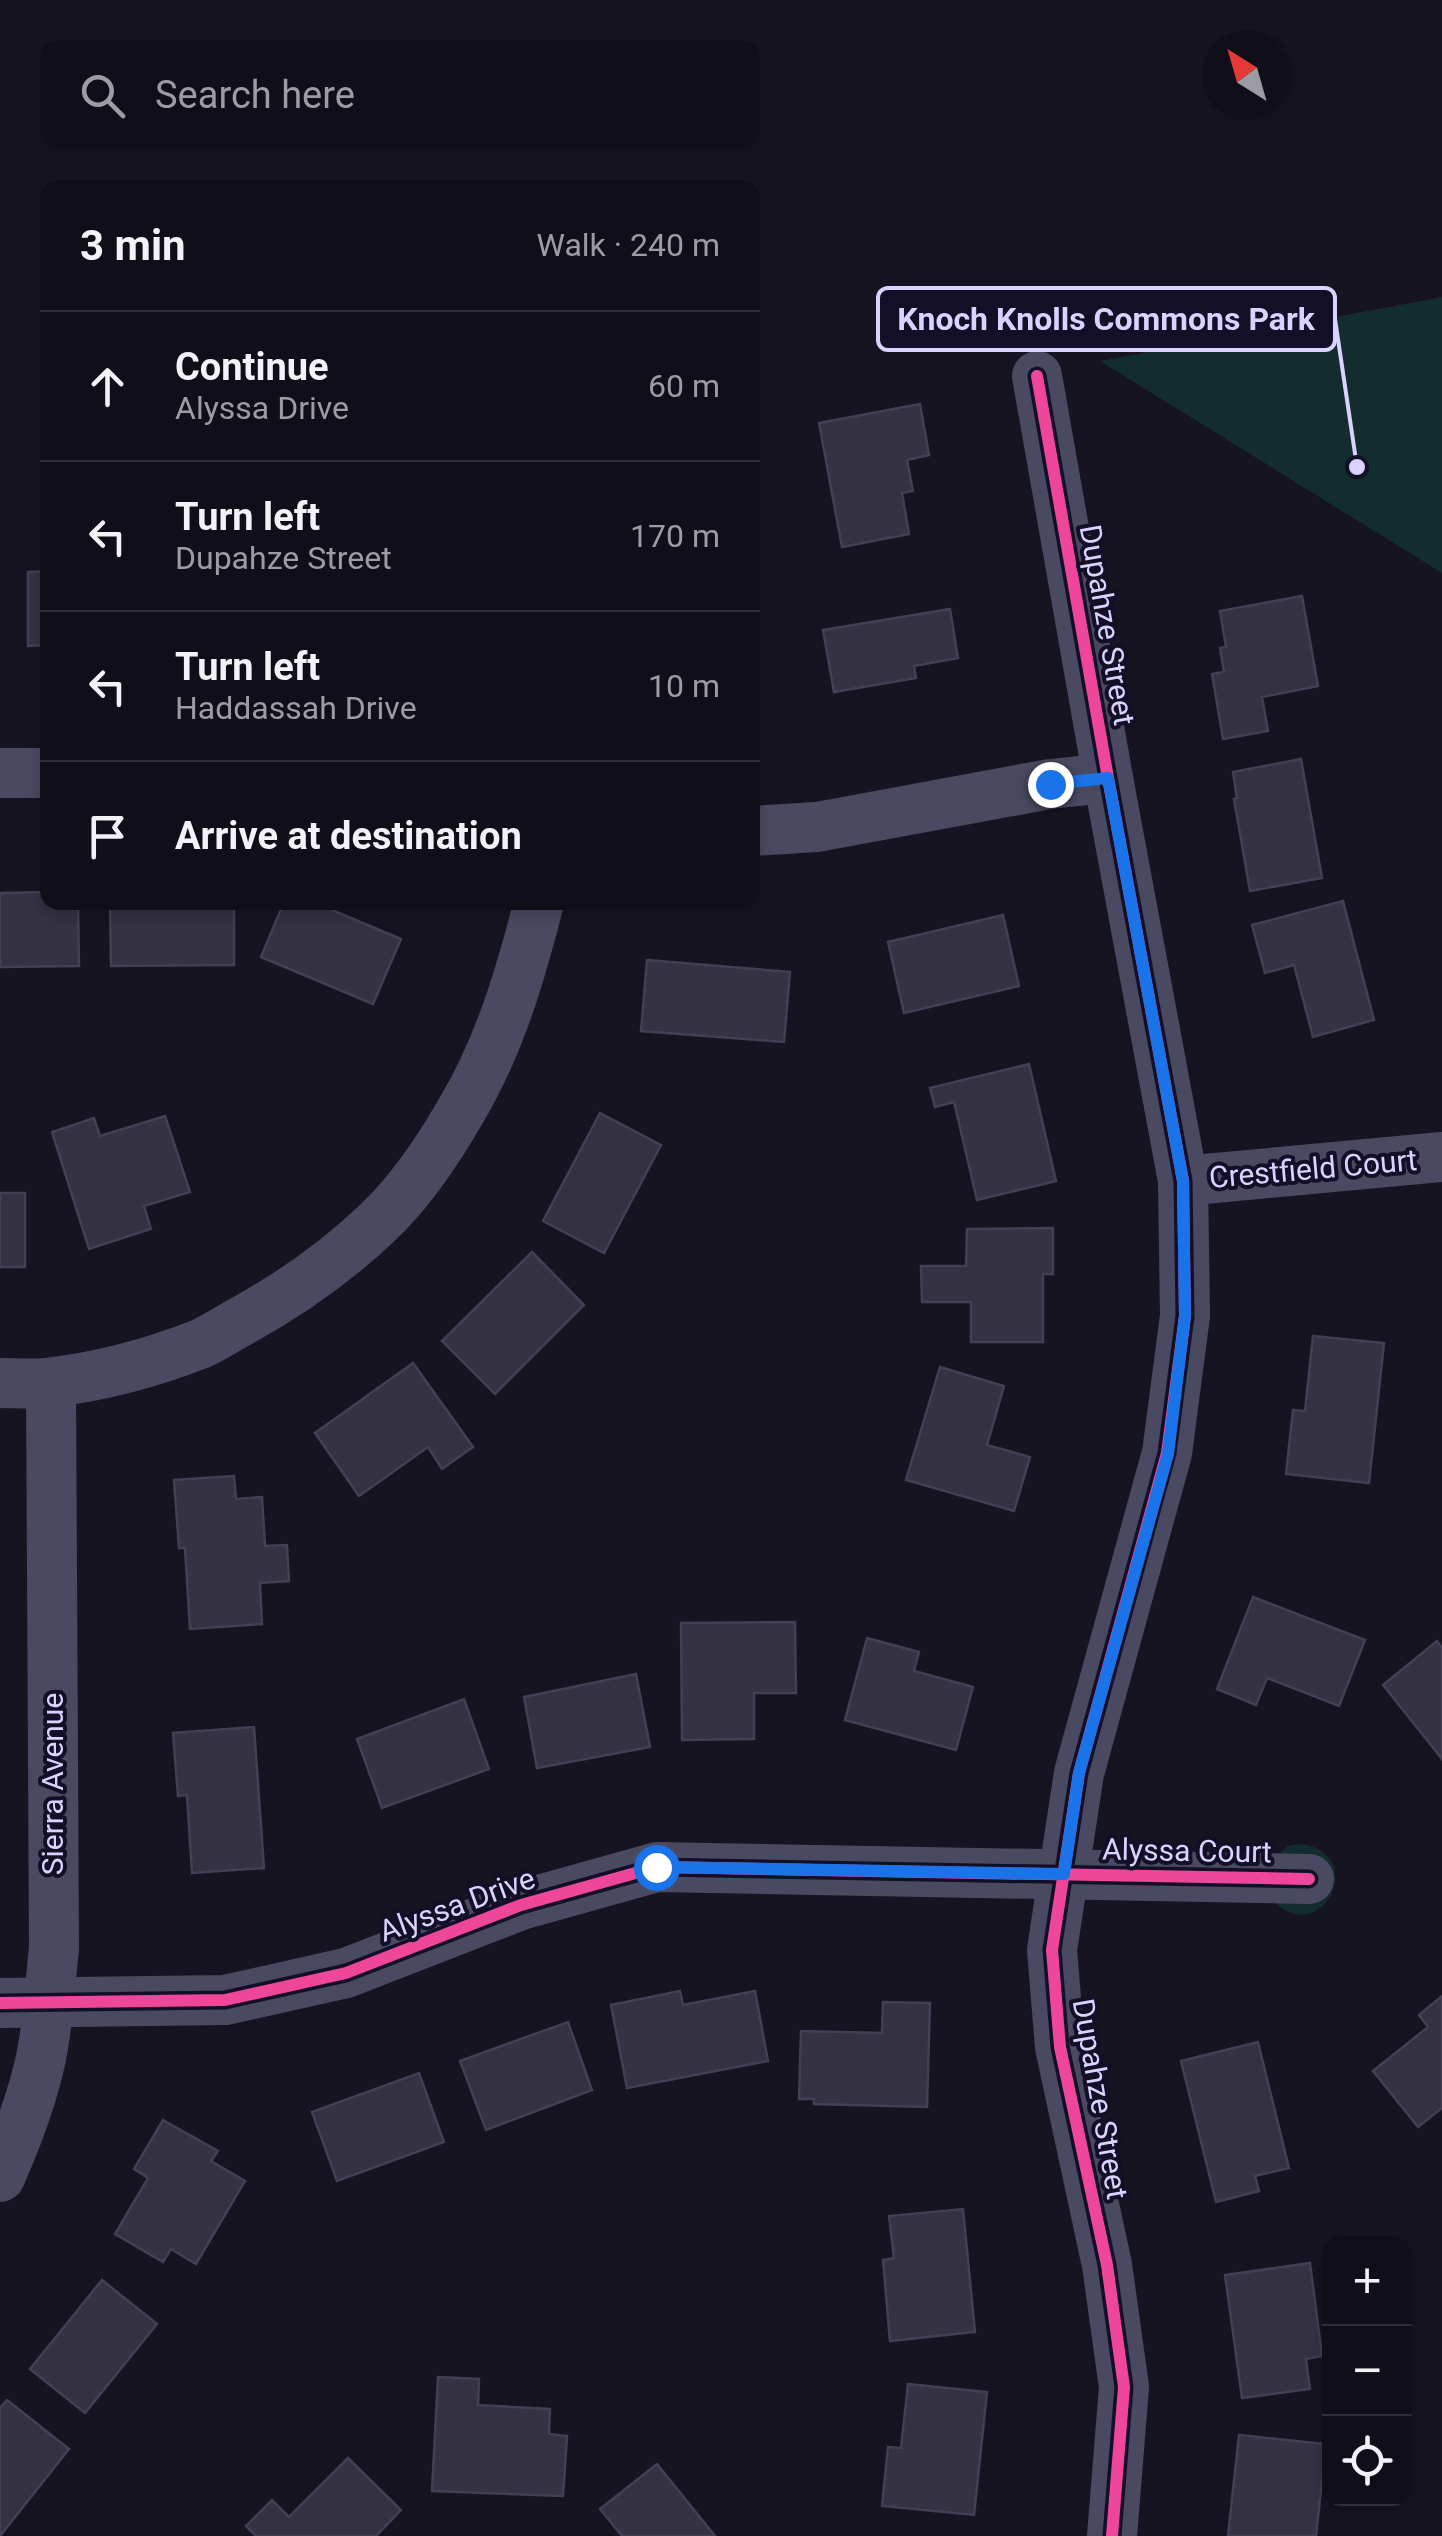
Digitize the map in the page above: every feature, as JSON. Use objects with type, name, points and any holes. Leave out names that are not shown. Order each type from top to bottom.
[{"type":"street","name":"Dupahze Street","points":[[1037,376],[1183,1181],[1185,1316],[1168,1454],[1079,1773],[1052,1950],[1060,2047],[1107,2265],[1124,2387],[1112,2536]]},
{"type":"street","points":[[0,773],[40,773]]},
{"type":"street","points":[[760,831],[817,827],[1050,784],[1108,778]]},
{"type":"street","points":[[0,1384],[51,1383],[130,1368],[204,1343],[323,1269],[378,1223],[422,1171],[464,1106],[522,970],[537,910]]},
{"type":"street","name":"Crestfield Court","points":[[1183,1181],[1442,1157]]},
{"type":"street","name":"Sierra Avenue","points":[[0,2176],[41,2057],[24,2002],[54,1948],[51,1383]]},
{"type":"street","name":"Alyssa Drive","points":[[24,2002],[224,2000],[346,1972],[521,1905],[656,1867],[1064,1874]]},
{"type":"street","name":"Alyssa Court","points":[[1064,1874],[1309,1878]]},
{"type":"green space","points":[[1442,297],[1442,573],[1100,361]]},
{"type":"green space","points":[[1298,1844],[1320,1850],[1332,1863],[1335,1878],[1331,1894],[1321,1907],[1307,1914],[1290,1912],[1271,1899],[1272,1859],[1288,1846]]},
{"type":"building","points":[[920,404],[929,455],[907,460],[913,491],[902,493],[909,534],[842,547],[819,423]]},
{"type":"building","points":[[40,571],[40,645],[28,646],[28,572]]},
{"type":"building","points":[[1302,596],[1318,686],[1262,697],[1268,731],[1223,739],[1212,674],[1224,672],[1220,648],[1226,647],[1220,611]]},
{"type":"building","points":[[950,609],[958,658],[914,666],[916,678],[834,692],[823,630]]},
{"type":"building","points":[[1301,759],[1322,878],[1250,891],[1233,772]]},
{"type":"building","points":[[40,892],[40,910],[78,910],[79,966],[0,967],[0,893]]},
{"type":"building","points":[[1343,901],[1374,1020],[1313,1037],[1294,965],[1265,973],[1252,925]]},
{"type":"building","points":[[110,910],[234,910],[234,965],[111,966]]},
{"type":"building","points":[[281,910],[332,910],[401,939],[373,1004],[261,957]]},
{"type":"building","points":[[1003,915],[1019,986],[904,1013],[888,942]]},
{"type":"building","points":[[647,960],[790,972],[784,1042],[641,1031]]},
{"type":"building","points":[[1029,1064],[1056,1181],[977,1200],[954,1102],[935,1107],[930,1088]]},
{"type":"building","points":[[600,1113],[661,1145],[604,1253],[543,1221]]},
{"type":"building","points":[[165,1116],[190,1192],[144,1206],[151,1229],[89,1249],[52,1132],[94,1118],[100,1136]]},
{"type":"building","points":[[0,1193],[25,1193],[25,1267],[0,1267]]},
{"type":"building","points":[[1053,1228],[1053,1274],[1043,1274],[1043,1342],[971,1342],[971,1302],[922,1302],[921,1266],[966,1266],[967,1229]]},
{"type":"building","points":[[532,1252],[584,1305],[495,1394],[442,1341]]},
{"type":"building","points":[[1313,1336],[1384,1343],[1369,1483],[1286,1474],[1293,1410],[1305,1411]]},
{"type":"building","points":[[413,1363],[473,1447],[442,1469],[428,1447],[359,1496],[315,1433]]},
{"type":"building","points":[[940,1367],[1004,1386],[987,1445],[1030,1457],[1014,1511],[906,1480]]},
{"type":"building","points":[[234,1476],[236,1499],[262,1497],[265,1546],[287,1545],[289,1581],[260,1583],[262,1624],[190,1629],[185,1548],[179,1548],[174,1480]]},
{"type":"building","points":[[1253,1597],[1365,1640],[1339,1706],[1267,1678],[1256,1705],[1217,1689]]},
{"type":"building","points":[[795,1622],[796,1693],[754,1693],[754,1739],[682,1740],[681,1623]]},
{"type":"building","points":[[867,1638],[919,1652],[914,1671],[973,1687],[956,1750],[845,1720]]},
{"type":"building","points":[[1437,1641],[1442,1648],[1442,1759],[1383,1685]]},
{"type":"building","points":[[636,1674],[650,1747],[537,1768],[524,1697]]},
{"type":"building","points":[[464,1699],[489,1769],[382,1808],[357,1739]]},
{"type":"building","points":[[254,1727],[264,1868],[192,1873],[187,1795],[178,1796],[173,1733]]},
{"type":"building","points":[[680,1991],[683,2005],[755,1991],[768,2061],[627,2088],[611,2005]]},
{"type":"building","points":[[1442,1996],[1442,2108],[1418,2127],[1373,2071],[1428,2027],[1419,2015]]},
{"type":"building","points":[[883,2002],[930,2003],[927,2107],[814,2104],[814,2099],[799,2099],[801,2031],[882,2033]]},
{"type":"building","points":[[568,2022],[592,2090],[486,2130],[460,2061]]},
{"type":"building","points":[[1258,2042],[1289,2168],[1255,2176],[1259,2191],[1216,2202],[1181,2061]]},
{"type":"building","points":[[419,2073],[444,2142],[337,2181],[312,2112]]},
{"type":"building","points":[[163,2120],[218,2151],[211,2161],[245,2181],[196,2264],[171,2249],[163,2262],[115,2234],[148,2178],[134,2169]]},
{"type":"building","points":[[963,2209],[975,2332],[890,2341],[883,2260],[894,2258],[889,2216]]},
{"type":"building","points":[[1310,2263],[1322,2356],[1306,2359],[1310,2389],[1242,2398],[1225,2275]]},
{"type":"building","points":[[102,2280],[157,2324],[85,2413],[30,2369]]},
{"type":"building","points":[[438,2377],[479,2379],[478,2405],[550,2409],[549,2434],[567,2436],[563,2496],[432,2491]]},
{"type":"building","points":[[908,2384],[987,2392],[974,2515],[882,2506],[888,2447],[901,2448]]},
{"type":"building","points":[[7,2400],[69,2449],[0,2536],[0,2408]]},
{"type":"building","points":[[1239,2435],[1322,2444],[1316,2536],[1228,2536]]},
{"type":"building","points":[[348,2458],[401,2510],[376,2536],[256,2536],[246,2526],[272,2500],[289,2517]]},
{"type":"building","points":[[657,2464],[715,2536],[622,2536],[600,2509]]},
{"type":"cycle path","points":[[1037,376],[1183,1181],[1185,1316],[1167,1453],[1079,1773],[1052,1950],[1060,2047],[1107,2265],[1124,2387],[1112,2536]]},
{"type":"cycle path","points":[[0,2003],[225,2000],[346,1973],[521,1905],[657,1867],[1309,1879]]},
{"type":"place","name":"Knoch Knolls Commons Park","points":[[1357,467]]},
{"type":"route","points":[[656,1867],[1064,1874],[1079,1773],[1168,1454],[1185,1316],[1183,1181],[1108,778],[1050,784]]}]
